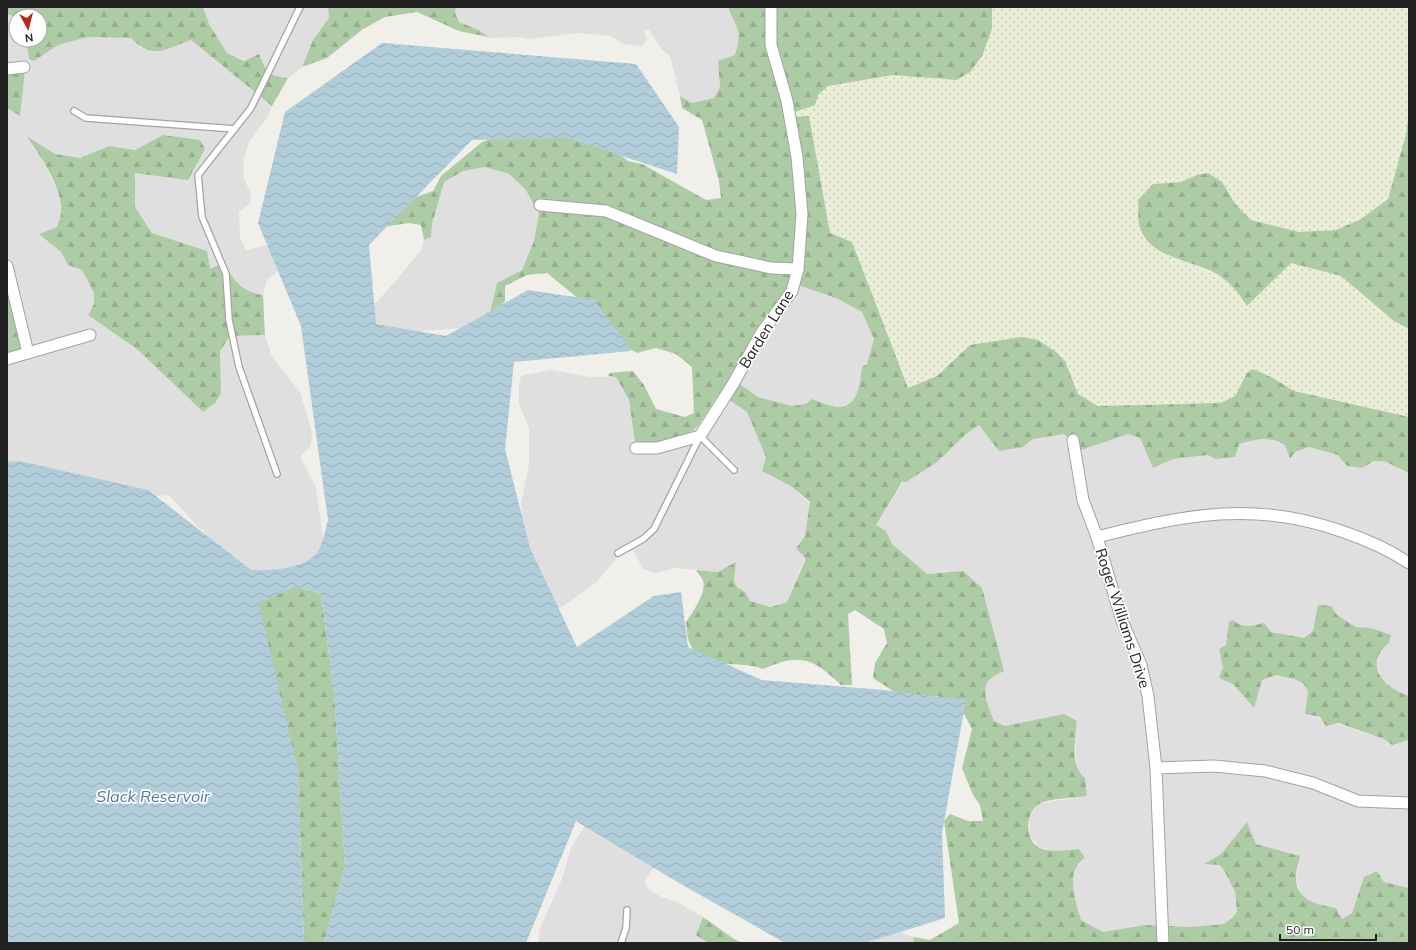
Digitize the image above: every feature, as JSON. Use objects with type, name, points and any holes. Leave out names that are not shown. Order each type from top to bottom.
[{"type":"street","name":"Barden Lane","points":[[700,436],[733,384],[762,332],[792,291],[798,269],[802,214],[797,157],[786,101],[771,45],[771,7]]},
{"type":"street","points":[[7,70],[24,67]]},
{"type":"street","points":[[540,205],[606,211],[716,256],[771,268],[798,269]]},
{"type":"street","points":[[7,266],[28,352]]},
{"type":"street","points":[[7,359],[90,335]]},
{"type":"street","points":[[636,448],[657,448],[700,436]]},
{"type":"street","name":"Roger Williams Drive","points":[[1073,440],[1083,500],[1097,537],[1122,621],[1141,665],[1153,732],[1156,768],[1163,943]]},
{"type":"street","points":[[1097,537],[1196,516],[1242,512],[1271,514],[1321,524],[1357,536],[1409,564]]},
{"type":"street","points":[[1156,768],[1214,766],[1265,771],[1313,783],[1358,800],[1409,803]]},
{"type":"lane","points":[[277,474],[239,367],[229,320],[226,274],[202,217],[198,175],[251,108],[300,7]]},
{"type":"lane","points":[[74,111],[86,118],[235,128]]},
{"type":"lane","points":[[618,553],[643,540],[654,529],[700,436],[734,470]]},
{"type":"lane","points":[[621,943],[626,928],[627,910]]},
{"type":"shaded area","points":[[203,7],[328,7],[329,18],[313,40],[302,67],[288,78],[273,76],[264,68],[227,53],[209,24]]},
{"type":"shaded area","points":[[456,7],[728,7],[734,22],[738,26],[740,37],[735,55],[719,61],[720,87],[714,98],[692,103],[680,96],[670,56],[662,50],[649,30],[644,30],[647,40],[642,46],[624,44],[611,36],[578,33],[528,39],[520,37],[488,38],[479,30],[459,22],[455,13]]},
{"type":"shaded area","points":[[7,14],[8,48],[27,48],[29,59],[34,61],[58,45],[88,37],[131,38],[141,48],[155,52],[191,40],[272,106],[267,118],[249,142],[243,163],[244,179],[251,194],[250,203],[239,212],[240,238],[246,251],[265,245],[276,250],[282,260],[278,271],[267,280],[263,295],[251,293],[234,281],[223,263],[210,270],[206,251],[152,233],[135,207],[134,173],[163,135],[135,150],[109,146],[80,158],[55,154],[28,136],[32,147],[39,154],[48,170],[58,193],[61,212],[57,227],[39,234],[61,252],[68,265],[82,270],[94,293],[94,304],[88,315],[138,350],[203,412],[216,402],[221,393],[220,351],[230,336],[265,335],[272,357],[300,392],[312,432],[311,446],[301,455],[302,461],[316,487],[323,537],[320,560],[244,580],[212,545],[202,529],[199,528],[169,495],[157,496],[149,504],[7,471],[7,108],[19,115],[7,71]]},
{"type":"shaded area","points":[[485,167],[509,174],[525,189],[539,213],[534,241],[522,270],[497,283],[491,311],[462,328],[408,332],[381,338],[370,309],[421,250],[424,240],[431,237],[432,224],[444,182],[463,171]]},
{"type":"shaded area","points":[[795,284],[836,298],[862,312],[874,339],[867,364],[862,367],[858,395],[850,403],[839,407],[811,399],[806,404],[792,406],[758,397],[730,377],[783,306]]},
{"type":"shaded area","points":[[551,370],[590,377],[616,377],[629,400],[635,442],[656,444],[719,393],[747,412],[766,457],[762,471],[791,486],[810,504],[805,536],[796,547],[805,558],[787,602],[771,607],[750,601],[745,592],[737,587],[734,580],[736,563],[718,572],[676,568],[655,573],[643,569],[633,550],[618,556],[597,582],[559,609],[525,547],[521,503],[529,464],[529,429],[519,403],[521,376]]},
{"type":"shaded area","points":[[979,424],[1023,447],[1033,439],[1064,434],[1071,439],[1077,452],[1128,434],[1140,438],[1153,468],[1173,459],[1208,455],[1215,459],[1239,444],[1254,439],[1279,441],[1286,445],[1290,459],[1295,452],[1309,447],[1338,455],[1362,468],[1374,461],[1384,461],[1407,472],[1409,475],[1409,696],[1396,692],[1382,678],[1376,664],[1380,650],[1389,643],[1391,636],[1371,628],[1356,627],[1318,605],[1313,631],[1304,638],[1271,632],[1264,623],[1247,628],[1240,626],[1233,620],[1229,621],[1226,645],[1219,650],[1224,667],[1220,678],[1233,684],[1253,707],[1262,680],[1276,675],[1294,679],[1303,683],[1308,691],[1305,714],[1384,739],[1392,744],[1409,740],[1409,889],[1384,882],[1377,871],[1365,877],[1352,913],[1342,919],[1336,908],[1314,904],[1302,896],[1296,879],[1300,856],[1256,844],[1247,823],[1221,854],[1205,863],[1219,865],[1224,870],[1235,892],[1237,912],[1224,925],[1191,927],[1145,925],[1103,932],[1081,920],[1072,888],[1076,867],[1085,859],[1079,849],[1053,851],[1039,847],[1030,835],[1029,818],[1032,809],[1041,803],[1087,796],[1077,767],[1075,739],[1077,721],[1064,714],[1005,726],[994,721],[985,696],[985,687],[990,679],[963,571],[927,574],[892,544],[886,531],[876,525],[903,482],[937,462],[966,434]]},
{"type":"shaded area","points":[[586,824],[654,867],[645,881],[647,888],[659,896],[679,903],[703,917],[696,934],[708,943],[538,943],[539,931],[562,879],[571,848]]},
{"type":"shaded area","points":[[881,925],[913,937],[914,943],[871,943]]},
{"type":"green space","points":[[7,7],[203,7],[209,24],[227,53],[244,61],[259,54],[269,72],[276,76],[288,78],[272,106],[191,40],[160,51],[153,51],[139,45],[131,38],[88,37],[58,45],[34,61],[29,59],[27,48],[48,48],[48,8],[8,8],[7,14]]},
{"type":"green space","points":[[328,7],[456,7],[455,13],[459,22],[479,30],[488,37],[459,31],[417,12],[385,17],[363,29],[327,58],[302,67],[313,40],[329,18]]},
{"type":"green space","points":[[728,7],[992,8],[992,29],[982,56],[970,72],[957,80],[893,75],[828,86],[818,95],[815,105],[792,113],[791,117],[809,116],[830,233],[852,242],[908,388],[937,376],[970,345],[1022,337],[1038,340],[1056,352],[1065,361],[1078,394],[1098,406],[1220,403],[1235,396],[1247,373],[1253,369],[1273,378],[1294,391],[1409,417],[1409,475],[1407,472],[1384,461],[1374,461],[1362,468],[1347,466],[1338,455],[1309,447],[1295,452],[1290,459],[1285,445],[1268,439],[1239,444],[1235,457],[1215,459],[1208,455],[1173,459],[1153,468],[1140,438],[1128,434],[1076,452],[1071,439],[1064,434],[1033,439],[1023,447],[999,451],[979,425],[966,434],[937,462],[906,482],[902,482],[876,525],[886,531],[892,544],[927,574],[963,571],[982,588],[1004,671],[990,679],[985,689],[986,700],[994,721],[1005,726],[1064,714],[1077,721],[1075,760],[1080,773],[1085,778],[1087,796],[1055,799],[1039,804],[1031,813],[1028,826],[1031,839],[1040,848],[1054,851],[1079,849],[1085,858],[1075,871],[1073,879],[1073,887],[1081,920],[1103,932],[1145,925],[1191,927],[1224,924],[1237,912],[1235,892],[1224,870],[1219,865],[1204,864],[1221,854],[1247,822],[1256,844],[1300,856],[1296,876],[1297,886],[1300,892],[1310,901],[1336,908],[1342,919],[1352,913],[1364,877],[1377,871],[1384,882],[1408,888],[1409,943],[914,943],[913,937],[930,940],[959,923],[944,821],[950,814],[968,821],[983,821],[980,805],[973,795],[962,768],[972,729],[964,714],[938,696],[904,698],[873,678],[875,663],[887,643],[884,629],[855,610],[848,614],[852,685],[841,685],[822,668],[805,660],[787,661],[763,669],[754,666],[713,662],[704,659],[696,653],[689,642],[686,622],[701,596],[704,586],[702,578],[696,570],[718,572],[736,562],[734,580],[737,587],[745,592],[750,601],[771,607],[787,602],[805,561],[805,558],[796,548],[805,536],[810,502],[791,486],[762,471],[766,457],[747,412],[719,393],[698,426],[692,431],[656,444],[637,444],[635,442],[629,400],[616,377],[608,376],[610,373],[633,371],[644,385],[656,409],[685,417],[694,413],[692,367],[676,354],[656,348],[637,353],[626,347],[596,313],[547,273],[527,275],[505,286],[505,301],[488,322],[497,283],[522,270],[534,241],[539,213],[525,189],[509,174],[485,167],[463,171],[444,182],[432,224],[431,237],[424,240],[421,225],[409,223],[376,228],[383,209],[433,191],[441,176],[482,142],[521,128],[551,121],[613,149],[628,161],[642,164],[706,200],[721,198],[719,181],[702,120],[682,108],[680,96],[692,103],[714,98],[720,87],[718,61],[735,55],[739,39],[738,30]],"holes":[[[795,284],[836,298],[862,312],[874,339],[867,364],[862,367],[857,393],[850,403],[845,406],[838,407],[811,399],[806,404],[792,406],[758,397],[730,377],[783,306]]]},
{"type":"green space","points":[[990,7],[1409,7],[1409,112],[1406,134],[1388,199],[1361,219],[1336,230],[1299,232],[1251,220],[1236,205],[1222,182],[1197,175],[1181,182],[1153,184],[1138,200],[1139,227],[1166,254],[1216,274],[1234,287],[1246,305],[1291,263],[1341,276],[1394,321],[1409,329],[1409,417],[1294,391],[1273,378],[1247,373],[1235,396],[1220,403],[1098,406],[1078,394],[1065,361],[941,370],[937,376],[908,388],[852,242],[830,233],[809,117],[791,117],[791,113],[828,86],[893,75],[957,80],[970,72],[992,8]]},
{"type":"green space","points":[[25,69],[20,116],[7,108],[7,71]]},
{"type":"green space","points":[[1409,112],[1409,329],[1394,321],[1341,276],[1291,263],[1247,306],[1234,288],[1222,277],[1207,269],[1163,252],[1153,246],[1145,238],[1140,228],[1138,200],[1153,184],[1181,182],[1197,175],[1208,173],[1222,182],[1236,205],[1251,220],[1299,232],[1336,230],[1361,219],[1388,199],[1406,134]]},
{"type":"green space","points":[[163,135],[200,140],[205,149],[188,180],[135,173],[135,207],[152,233],[207,251],[210,269],[223,263],[235,280],[244,288],[263,295],[265,335],[230,336],[220,351],[221,393],[216,402],[203,412],[138,350],[88,315],[94,304],[94,293],[82,270],[68,265],[61,252],[39,234],[57,227],[61,214],[61,205],[60,198],[51,176],[44,162],[27,136],[55,154],[80,158],[109,146],[135,150]]},
{"type":"green space","points":[[7,267],[28,352],[7,361]]},
{"type":"green space","points":[[296,586],[321,594],[334,692],[345,866],[324,943],[304,943],[298,772],[258,603]]},
{"type":"green space","points":[[1318,605],[1331,606],[1337,615],[1356,627],[1371,628],[1391,635],[1389,643],[1381,651],[1377,659],[1377,667],[1385,681],[1400,692],[1409,696],[1409,740],[1392,745],[1384,739],[1338,723],[1326,726],[1320,717],[1305,714],[1308,691],[1303,683],[1294,679],[1276,675],[1262,680],[1254,708],[1233,684],[1219,678],[1223,667],[1219,649],[1226,645],[1229,621],[1233,620],[1244,626],[1264,623],[1271,632],[1304,638],[1313,631]]},
{"type":"green space","points":[[703,917],[734,939],[743,943],[708,943],[696,935]]},
{"type":"water","name":"Slack Reservoir","points":[[382,43],[636,64],[679,127],[677,174],[567,138],[472,140],[369,245],[376,324],[446,336],[528,290],[595,300],[631,351],[514,362],[505,449],[530,548],[577,647],[654,596],[681,592],[688,647],[762,680],[884,690],[966,700],[942,833],[945,918],[865,943],[785,943],[679,883],[576,821],[526,943],[324,943],[345,866],[334,692],[321,594],[296,586],[259,603],[298,772],[304,943],[7,943],[7,462],[19,461],[148,490],[251,570],[292,567],[307,561],[316,554],[321,545],[328,520],[301,326],[258,223],[285,112]]}]
